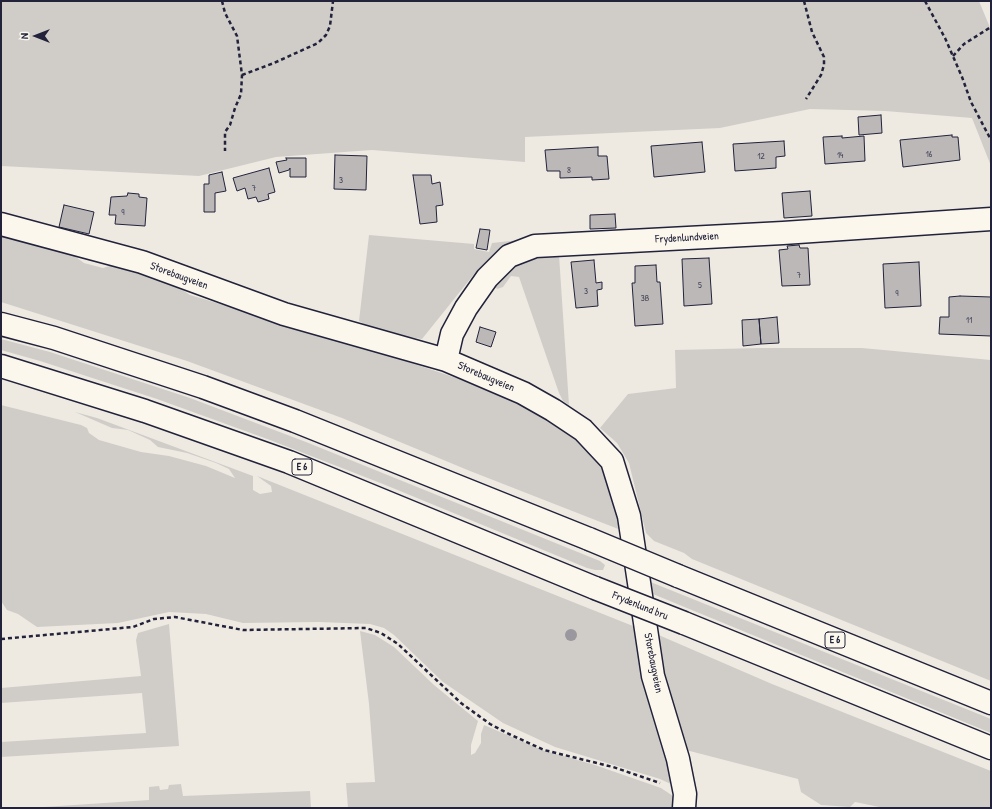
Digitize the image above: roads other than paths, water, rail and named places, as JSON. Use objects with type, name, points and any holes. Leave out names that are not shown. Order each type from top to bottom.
[{"type":"main road","name":"Frydenlundveien","points":[[446,360],[452,334],[466,308],[487,278],[509,256],[535,246],[783,233],[991,219]]},
{"type":"main road","name":"Storebaugveien","points":[[1,224],[142,262],[284,314],[446,360],[523,393],[553,410],[583,430],[612,461],[629,516],[653,676],[678,760],[684,801]]},
{"type":"main road","name":"E 6","points":[[1,324],[54,338],[203,387],[295,421],[991,703]]},
{"type":"main road","name":"Frydenlund bru","points":[[1,366],[145,411],[289,462],[595,588],[991,748]]}]
